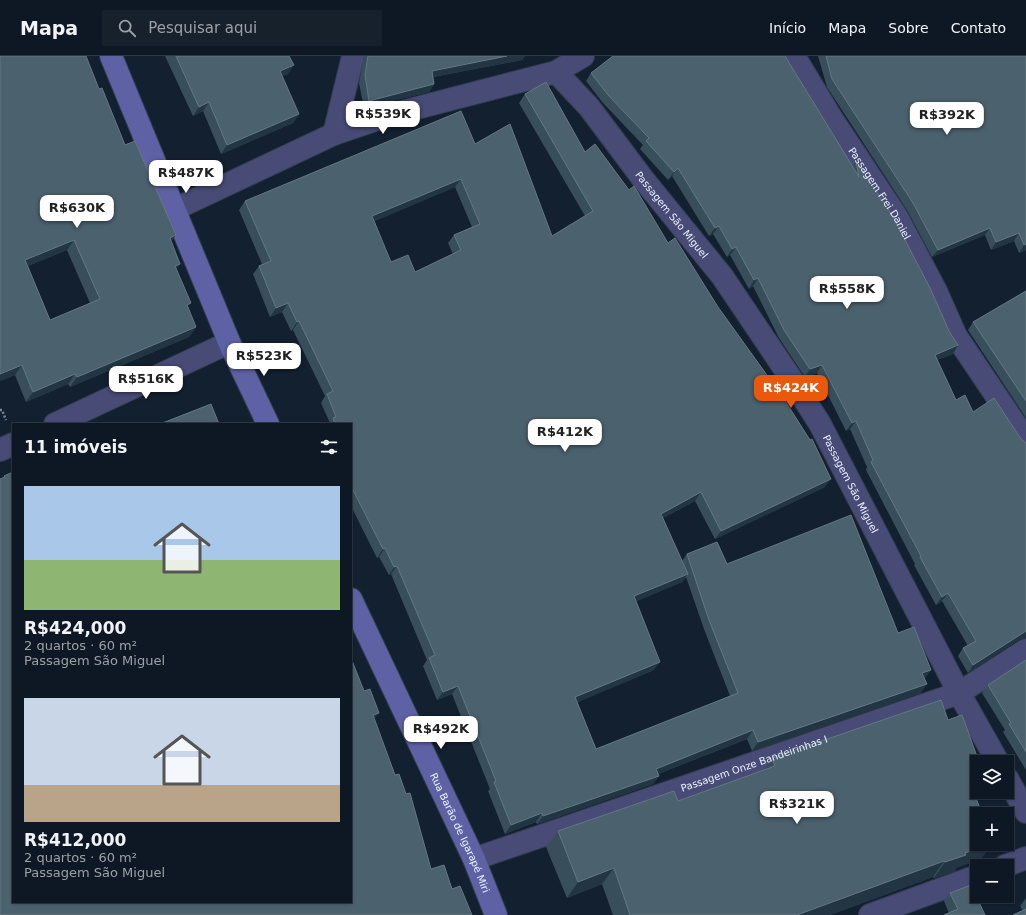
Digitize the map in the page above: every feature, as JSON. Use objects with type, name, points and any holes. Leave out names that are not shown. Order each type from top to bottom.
[{"type":"main road","points":[[111,56],[230,344],[268,423]]},
{"type":"main road","name":"Rua Barão de Igarapé Miri","points":[[352,601],[474,859],[496,915]]},
{"type":"street","points":[[334,134],[353,56]]},
{"type":"street","points":[[175,209],[334,134],[390,115],[556,72],[583,56]]},
{"type":"street","name":"Passagem Frei Daniel","points":[[794,56],[832,119],[897,217],[936,292],[956,336],[1026,440]]},
{"type":"street","name":"Passagem São Miguel","points":[[556,72],[589,106],[643,179],[722,276],[790,377],[824,431],[959,693],[994,755]]},
{"type":"street","points":[[57,423],[228,343],[230,344]]},
{"type":"street","points":[[0,450],[11,435]]},
{"type":"street","name":"Passagem Onze Bandeirinhas I","points":[[474,859],[959,693],[1026,650]]},
{"type":"street","points":[[1014,791],[1026,812]]},
{"type":"street","points":[[1014,863],[1026,858]]},
{"type":"street","points":[[870,915],[970,879]]},
{"type":"path","points":[[0,410],[2,410],[11,435]]},
{"type":"building","points":[[0,56],[86,56],[99,89],[102,88],[125,145],[135,141],[176,235],[170,238],[180,264],[175,266],[191,303],[187,305],[196,327],[77,377],[75,374],[33,392],[22,365],[0,374]],"holes":[[[74,240],[100,299],[50,320],[25,260]]]},
{"type":"building","points":[[176,56],[289,56],[294,65],[280,71],[299,114],[227,145],[209,102],[199,107]]},
{"type":"building","points":[[368,56],[507,56],[432,71],[434,84],[369,101],[365,75]]},
{"type":"building","points":[[613,56],[785,56],[859,177],[856,161],[892,215],[930,288],[950,333],[958,345],[935,355],[956,400],[965,395],[973,412],[994,398],[1021,439],[1026,443],[1026,631],[973,665],[963,648],[976,641],[948,593],[942,597],[871,462],[873,460],[856,421],[852,423],[822,365],[810,369],[784,330],[758,278],[754,280],[736,247],[732,249],[719,226],[715,228],[678,168],[674,172],[646,141],[649,138],[608,95],[591,73]]},
{"type":"building","points":[[826,56],[1026,56],[1026,244],[1024,245],[1019,233],[996,242],[990,228],[938,250],[913,203],[832,79]]},
{"type":"building","points":[[546,82],[585,152],[595,144],[629,190],[634,186],[668,243],[675,238],[718,307],[782,396],[810,440],[812,439],[831,479],[721,531],[701,492],[661,514],[688,574],[634,596],[660,662],[575,697],[596,749],[738,693],[709,620],[687,554],[717,542],[727,564],[851,515],[898,633],[914,627],[931,670],[922,673],[927,684],[758,742],[753,730],[656,769],[659,776],[543,816],[542,813],[511,825],[494,782],[496,781],[458,686],[443,692],[429,658],[435,655],[397,566],[394,567],[385,548],[383,549],[352,488],[352,423],[335,423],[333,418],[336,417],[327,394],[333,391],[299,321],[297,322],[288,303],[276,308],[259,266],[271,261],[245,201],[461,111],[475,144],[510,124],[552,236],[593,211],[525,94]],"holes":[[[461,179],[480,224],[454,235],[461,250],[415,272],[408,255],[391,262],[372,216]]]},
{"type":"building","points":[[1026,291],[1026,401],[973,322]]},
{"type":"building","points":[[211,404],[219,423],[163,423]]},
{"type":"building","points":[[12,472],[12,903],[352,903],[352,661],[364,691],[370,689],[379,713],[373,715],[395,775],[399,774],[406,794],[410,793],[431,869],[444,865],[452,889],[460,886],[472,915],[0,915],[0,479],[5,477],[4,476]]},
{"type":"building","points":[[1026,660],[1026,752],[1009,724],[1011,723],[988,685]]},
{"type":"building","points":[[941,700],[948,720],[962,715],[976,755],[970,755],[970,799],[976,799],[979,807],[970,807],[971,851],[965,853],[966,855],[945,862],[944,861],[797,915],[630,915],[614,868],[578,882],[558,831],[674,791],[678,801],[775,766],[772,758]]},
{"type":"building","points":[[970,885],[970,903],[979,903],[985,915],[944,915],[958,909],[950,893]]},
{"type":"building","points":[[1026,909],[1026,915],[1013,915]]}]
